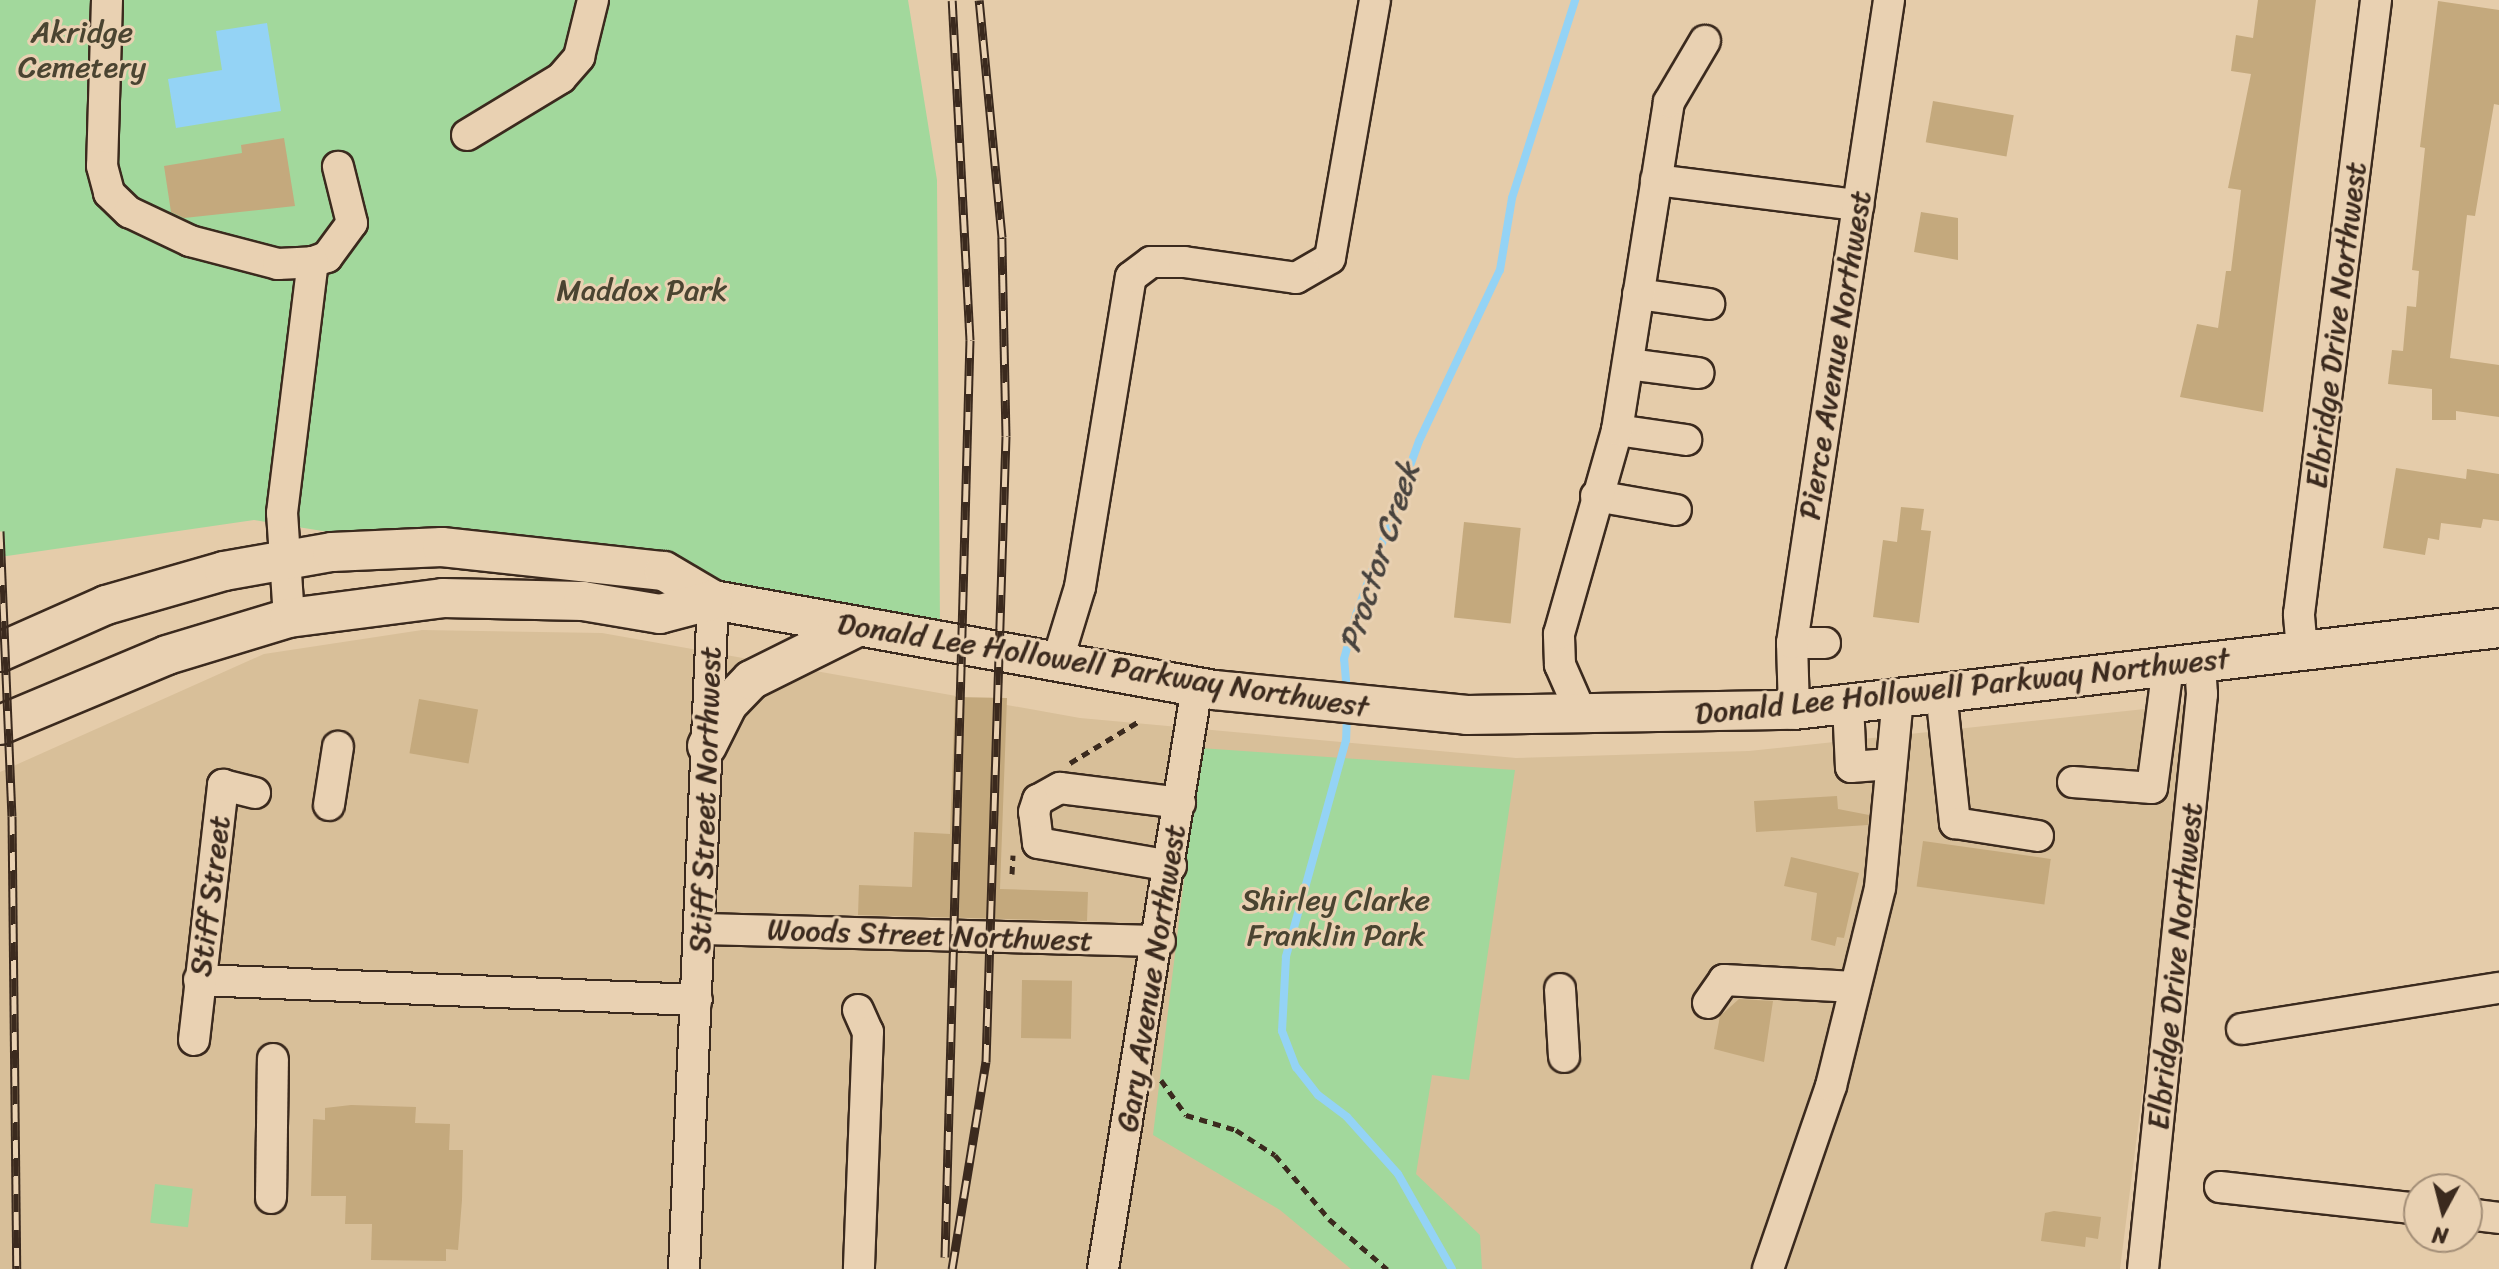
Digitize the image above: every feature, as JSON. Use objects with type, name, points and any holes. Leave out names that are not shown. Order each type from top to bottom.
[{"type":"main road","name":"Donald Lee Hollowell Parkway Northwest","points":[[0,652],[106,605],[280,561],[384,549],[505,551],[664,571],[713,600],[1058,659],[1197,687],[1375,710],[1582,715],[1794,710],[2499,628]]},
{"type":"main road","name":"Donald Lee Hollowell Parkway Northwest","points":[[0,725],[167,655],[289,618],[443,598],[583,601],[660,614],[713,600]]},
{"type":"main road","points":[[707,746],[728,704],[751,680],[858,627]]},
{"type":"street","points":[[107,0],[102,166],[109,193],[129,212],[190,241],[278,264],[313,262],[327,257],[352,223],[338,167]]},
{"type":"street","points":[[467,135],[561,78],[579,57],[593,0]]},
{"type":"street","points":[[1058,659],[1080,587],[1131,277],[1151,262],[1184,262],[1296,278],[1330,258],[1375,0]]},
{"type":"street","name":"Pierce Avenue Northwest","points":[[1794,710],[1792,643],[1889,0]]},
{"type":"street","name":"Elbridge Drive Northwest","points":[[2302,650],[2299,614],[2376,0]]},
{"type":"street","points":[[1582,715],[1560,665],[1559,634],[1617,430],[1669,102],[1705,41]]},
{"type":"street","points":[[1656,180],[1858,205]]},
{"type":"street","points":[[289,618],[280,561],[313,262]]},
{"type":"street","points":[[1638,294],[1709,304]]},
{"type":"street","points":[[1628,364],[1698,373]]},
{"type":"street","points":[[1617,430],[1686,440]]},
{"type":"street","points":[[1596,496],[1676,510]]},
{"type":"street","name":"Stiff Street Northwest","points":[[684,1269],[713,600]]},
{"type":"street","points":[[1792,643],[1825,643]]},
{"type":"street","points":[[2073,782],[2152,788],[2184,664]]},
{"type":"street","name":"Elbridge Drive Northwest","points":[[2143,1269],[2202,694],[2184,664]]},
{"type":"street","name":"Gary Avenue Northwest","points":[[1103,1269],[1160,941],[1197,687]]},
{"type":"street","points":[[1941,692],[1955,823],[2038,836]]},
{"type":"street","points":[[1768,1269],[1831,1086],[1880,888],[1898,698]]},
{"type":"street","points":[[1848,704],[1851,767],[1891,764]]},
{"type":"street","points":[[329,805],[338,747]]},
{"type":"street","name":"Stiff Street","points":[[194,1040],[223,785],[255,793]]},
{"type":"street","points":[[1171,866],[1038,843],[1034,812],[1038,800],[1060,788],[1180,803]]},
{"type":"street","name":"Woods Street Northwest","points":[[700,929],[1160,941]]},
{"type":"street","points":[[199,980],[697,1000]]},
{"type":"street","points":[[1708,1003],[1724,980],[1855,987]]},
{"type":"street","points":[[2242,1029],[2499,988]]},
{"type":"street","points":[[1560,989],[1564,1057]]},
{"type":"street","points":[[858,1010],[868,1032],[859,1269]]},
{"type":"street","points":[[271,1198],[273,1059]]},
{"type":"street","points":[[2220,1187],[2403,1207]]},
{"type":"path","points":[[1158,1072],[1174,1106],[1236,1130],[1275,1155],[1329,1219],[1387,1269]]},
{"type":"shaded area","points":[[422,630],[602,633],[1080,718],[1516,758],[1749,751],[2192,704],[2120,1269],[0,1269],[0,772],[264,654]]},
{"type":"green space","name":"Maddox Park","points":[[0,0],[908,0],[937,180],[940,630],[254,520],[0,557]]},
{"type":"green space","name":"Shirley Clarke Franklin Park","points":[[1200,748],[1515,770],[1469,1080],[1432,1075],[1416,1174],[1480,1235],[1482,1269],[1351,1269],[1280,1210],[1153,1135]]},
{"type":"green space","points":[[155,1184],[193,1189],[188,1227],[150,1223]]},
{"type":"water","points":[[267,23],[281,111],[176,128],[168,79],[222,70],[216,31]]},
{"type":"building","points":[[2258,0],[2316,0],[2263,412],[2180,397],[2197,324],[2218,328],[2226,271],[2231,271],[2241,190],[2228,188],[2251,74],[2231,71],[2236,35],[2253,38]]},
{"type":"building","points":[[2438,1],[2499,10],[2499,105],[2494,104],[2475,216],[2467,215],[2450,358],[2499,365],[2499,417],[2456,411],[2456,420],[2432,420],[2432,389],[2388,384],[2392,350],[2403,351],[2407,306],[2416,307],[2419,271],[2412,270],[2425,148],[2420,147]]},
{"type":"building","points":[[1933,101],[2014,115],[2006,157],[1926,142]]},
{"type":"building","points":[[284,138],[295,206],[184,218],[171,212],[164,166],[242,153],[241,145]]},
{"type":"building","points":[[1921,212],[1958,218],[1958,260],[1914,252]]},
{"type":"building","points":[[2396,468],[2466,479],[2467,469],[2499,474],[2499,521],[2483,519],[2481,528],[2441,523],[2439,540],[2428,538],[2425,555],[2383,548]]},
{"type":"building","points":[[1901,507],[1924,509],[1921,530],[1931,531],[1919,623],[1873,617],[1883,540],[1897,542]]},
{"type":"building","points":[[1464,522],[1521,528],[1511,623],[1454,617]]},
{"type":"building","points":[[955,697],[1007,698],[1000,889],[1088,892],[1087,921],[858,915],[859,885],[912,887],[914,832],[950,834]]},
{"type":"building","points":[[419,699],[478,709],[469,764],[409,753]]},
{"type":"building","points":[[1837,796],[1838,809],[1869,815],[1868,825],[1756,832],[1754,801]]},
{"type":"building","points":[[1923,841],[2051,859],[2044,905],[1917,887]]},
{"type":"building","points":[[1791,857],[1859,873],[1844,938],[1837,937],[1835,946],[1811,940],[1817,893],[1784,886]]},
{"type":"building","points":[[1022,980],[1072,981],[1071,1039],[1021,1038]]},
{"type":"building","points":[[1739,999],[1773,1001],[1764,1062],[1714,1049],[1720,1016]]},
{"type":"building","points":[[351,1105],[416,1107],[415,1123],[450,1124],[449,1150],[463,1150],[462,1200],[458,1250],[446,1249],[446,1261],[371,1260],[372,1224],[345,1224],[346,1196],[311,1196],[313,1119],[325,1120],[325,1108]]},
{"type":"building","points":[[2054,1211],[2101,1217],[2098,1239],[2086,1237],[2085,1247],[2041,1241],[2045,1213]]},
{"type":"waterway","name":"Proctor Creek","points":[[1347,692],[1344,659],[1356,615],[1419,441],[1500,270],[1512,198],[1575,0]]},
{"type":"waterway","name":"Proctor Creek","points":[[1347,714],[1346,740],[1286,957],[1282,1031],[1296,1067],[1318,1095],[1347,1117],[1398,1174],[1452,1269]]},
{"type":"railway","points":[[945,1257],[970,340],[952,0]]},
{"type":"railway","points":[[952,1269],[986,1062],[1006,436],[1002,237],[979,0]]},
{"type":"railway","points":[[0,531],[12,816],[17,1269]]},
{"type":"park label","name":"Akridge Cemetery","points":[[82,49]]}]
